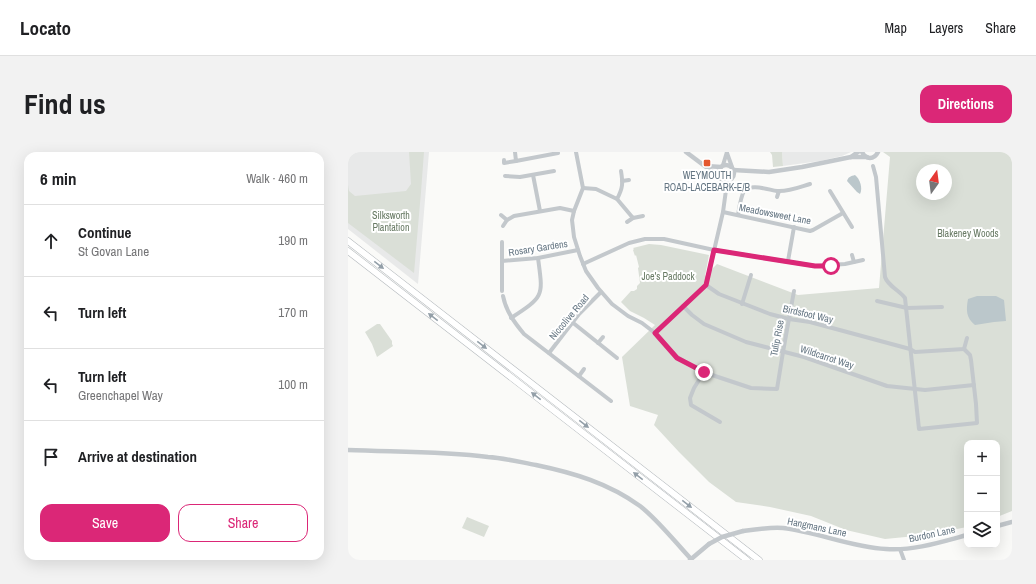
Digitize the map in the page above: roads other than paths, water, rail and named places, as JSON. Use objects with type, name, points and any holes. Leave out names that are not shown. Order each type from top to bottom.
[{"type":"highway","points":[[348,241],[759,560]]},
{"type":"highway","points":[[348,251],[747,560]]},
{"type":"street","points":[[515,152],[516,162]]},
{"type":"street","points":[[576,152],[583,188],[572,220],[574,237],[582,264],[601,292],[612,304],[655,333],[677,358],[704,372],[694,388],[690,398],[691,405],[720,422]]},
{"type":"street","points":[[686,152],[726,181],[747,171]]},
{"type":"street","points":[[851,157],[858,152]]},
{"type":"street","points":[[862,152],[867,157]]},
{"type":"street","points":[[706,166],[728,165],[733,168],[747,171],[769,172],[851,157],[872,158],[878,152]]},
{"type":"street","points":[[726,190],[718,170],[722,166],[727,153]]},
{"type":"street","points":[[655,333],[706,285],[726,190],[732,178],[733,168],[727,153]]},
{"type":"street","points":[[504,160],[504,163],[516,162],[558,154]]},
{"type":"street","points":[[873,166],[876,177],[884,277],[887,283],[900,291],[905,298],[907,308],[919,429],[977,423],[970,355],[964,348],[968,338]]},
{"type":"street","points":[[505,176],[520,177],[554,171]]},
{"type":"street","points":[[617,199],[622,188],[621,171]]},
{"type":"street","points":[[534,175],[540,211]]},
{"type":"street","points":[[622,181],[629,180]]},
{"type":"street","points":[[738,215],[743,193],[747,189],[754,187],[778,191],[810,184]]},
{"type":"street","points":[[583,188],[596,189],[617,199],[632,218]]},
{"type":"street","points":[[777,197],[778,191]]},
{"type":"street","points":[[830,191],[852,227]]},
{"type":"street","points":[[503,226],[507,220],[514,216],[560,208],[574,211]]},
{"type":"street","name":"Meadowsweet Lane","points":[[722,212],[813,230],[843,213]]},
{"type":"street","points":[[501,215],[507,220]]},
{"type":"street","points":[[627,222],[632,218],[643,216]]},
{"type":"street","points":[[788,261],[794,227]]},
{"type":"street","points":[[582,264],[629,243],[645,239],[664,239],[714,250],[815,266],[845,264],[863,260]]},
{"type":"street","points":[[502,242],[502,291]]},
{"type":"street","name":"Rosary Gardens","points":[[502,261],[538,258],[578,250]]},
{"type":"street","points":[[852,255],[854,262]]},
{"type":"street","points":[[511,318],[531,305],[541,291],[542,285],[538,258]]},
{"type":"street","points":[[742,304],[751,275]]},
{"type":"street","name":"Birdsfoot Way","points":[[706,285],[719,294],[770,314],[810,322],[910,349],[915,352],[964,348]]},
{"type":"street","name":"Tulip Rise","points":[[704,372],[751,388],[777,389],[794,291]]},
{"type":"street","name":"Niccolive Road","points":[[549,353],[572,322],[601,292]]},
{"type":"street","name":"Niccolive Road","points":[[503,296],[505,306],[511,318],[524,334],[611,401]]},
{"type":"street","points":[[877,301],[907,308],[942,307]]},
{"type":"street","name":"Wildcarrot Way","points":[[683,306],[704,324],[746,342],[804,357],[888,386],[925,390],[974,385]]},
{"type":"street","points":[[572,322],[617,358]]},
{"type":"street","points":[[598,343],[603,337]]},
{"type":"street","points":[[579,376],[584,369]]},
{"type":"street","points":[[348,450],[436,453],[488,457],[547,468],[586,478],[620,493],[641,507],[659,524],[690,559]]},
{"type":"street","points":[[1000,525],[1012,522]]},
{"type":"street","name":"Hangmans Lane","points":[[690,559],[709,544],[722,537],[743,531],[768,528],[797,530],[859,546],[900,549]]},
{"type":"street","name":"Burdon Lane","points":[[900,549],[916,547],[964,536]]},
{"type":"street","points":[[900,549],[904,560]]},
{"type":"place","name":"WEYMOUTH ROAD-LACEBARK-E/B","points":[[707,163]]},
{"type":"park label","name":"Silksworth Plantation","points":[[391,220]]},
{"type":"park label","name":"Blakeney Woods","points":[[968,233]]},
{"type":"park label","name":"Joe's Paddock","points":[[668,276]]}]
